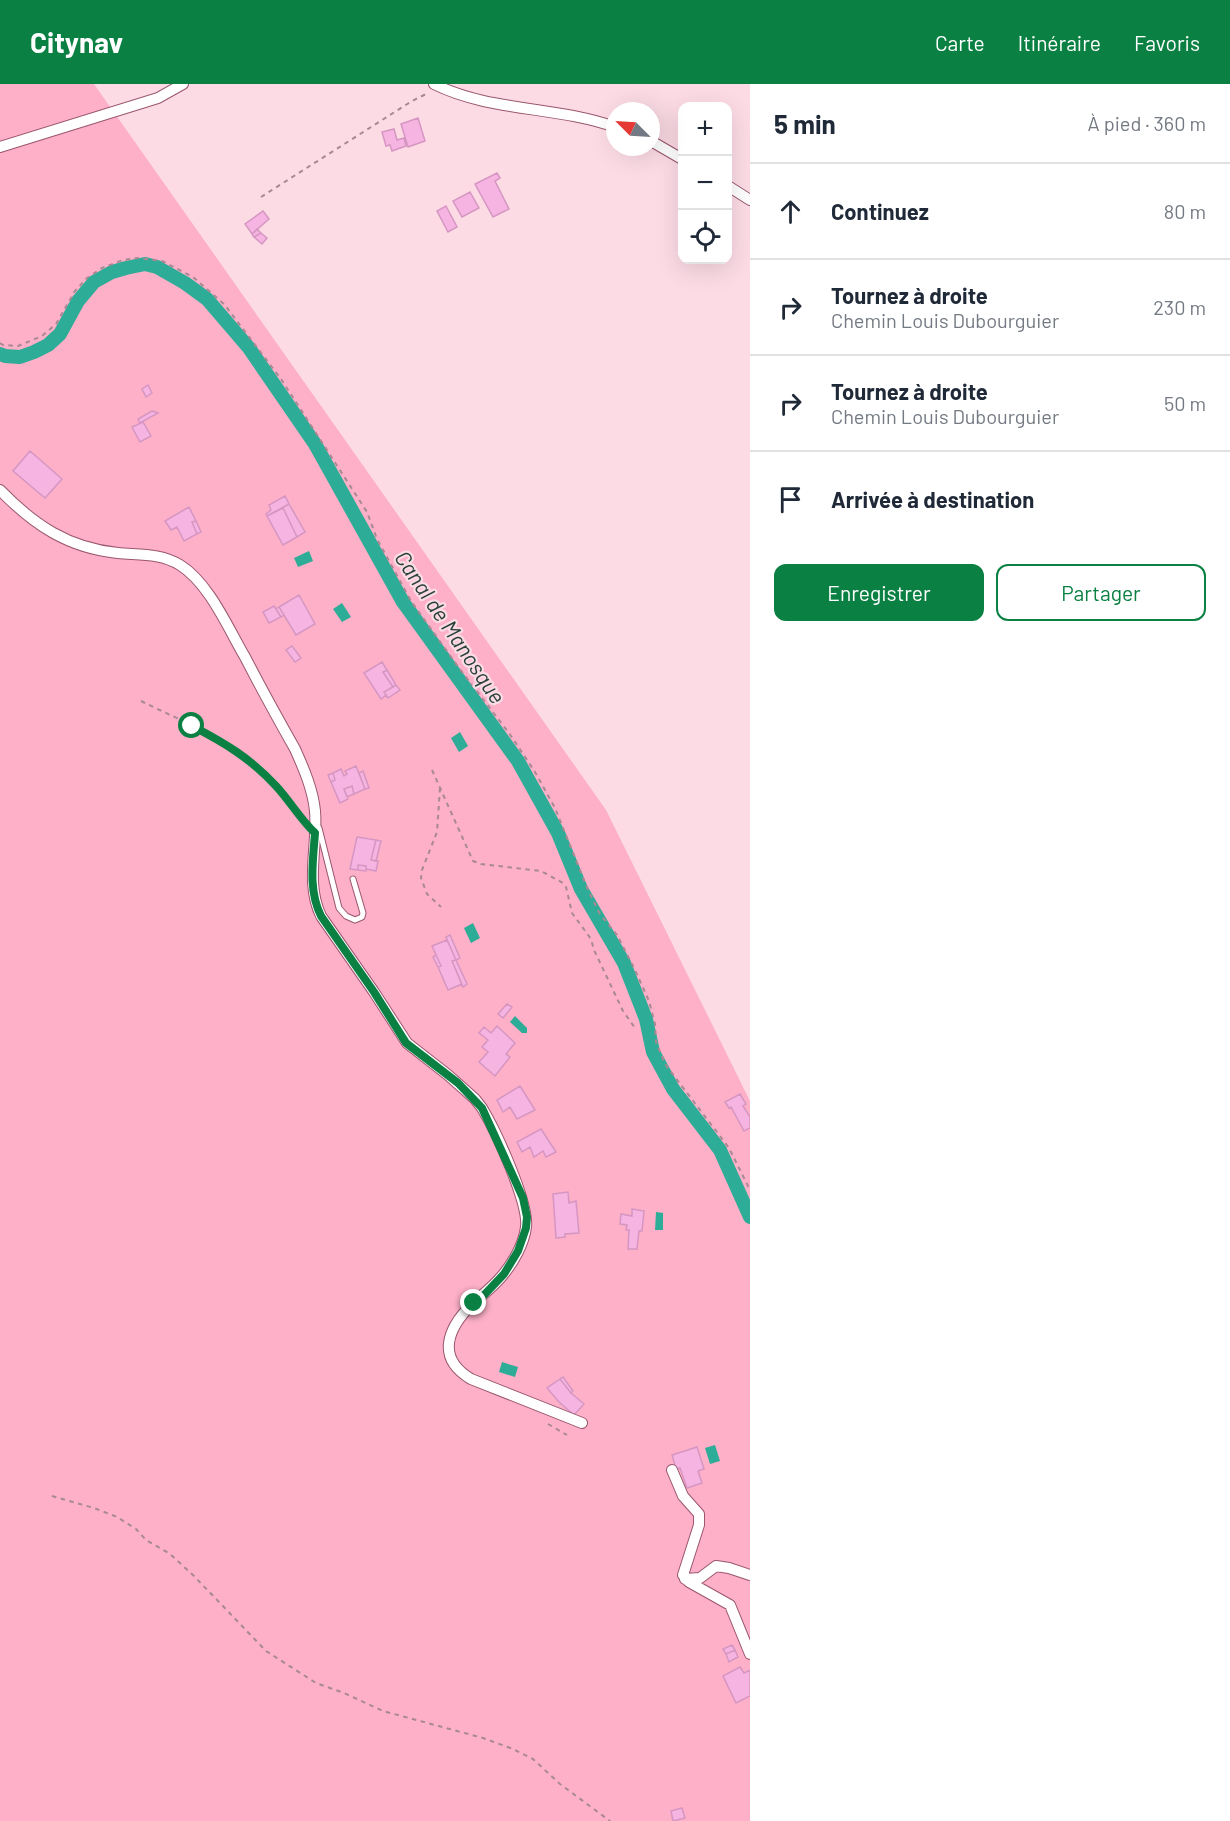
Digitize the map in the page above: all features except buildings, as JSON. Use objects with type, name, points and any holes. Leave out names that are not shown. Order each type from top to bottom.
[{"type":"street","points":[[0,147],[158,98],[183,84]]},
{"type":"street","points":[[437,86],[470,97],[578,117],[606,125]]},
{"type":"street","points":[[660,146],[678,157]]},
{"type":"street","points":[[732,189],[750,200]]},
{"type":"street","points":[[0,490],[27,515],[74,544],[107,551],[156,556],[176,563],[189,572],[205,591],[226,624],[295,749],[313,799],[316,818],[313,894],[321,916],[406,1043],[458,1083],[482,1108],[496,1136],[525,1208],[526,1228],[518,1251],[504,1274],[470,1307],[455,1328],[449,1341],[450,1359],[471,1379],[582,1423]]},
{"type":"street","points":[[672,1470],[683,1496],[699,1514],[699,1525],[683,1571],[685,1579],[730,1605],[750,1654]]},
{"type":"street","points":[[685,1579],[700,1578],[716,1566],[750,1575]]},
{"type":"lane","points":[[316,818],[339,908],[346,916],[359,920],[362,917],[362,909],[353,879]]},
{"type":"path","points":[[261,197],[437,86]]},
{"type":"path","points":[[0,343],[18,346],[42,336],[56,324],[75,291],[87,278],[102,268],[123,260],[138,258],[162,261],[193,277],[224,304],[281,379],[367,512],[377,539],[411,601],[459,669],[509,733],[535,772],[555,808],[596,906],[617,935],[649,1001],[657,1041],[665,1064],[729,1148],[750,1190]]},
{"type":"path","points":[[141,701],[237,750],[276,786],[315,833]]},
{"type":"path","points":[[432,770],[473,861],[481,864],[541,871],[563,883],[572,913],[591,939],[623,1011],[635,1028]]},
{"type":"path","points":[[440,788],[437,832],[421,878],[427,894],[441,907]]},
{"type":"path","points":[[52,1496],[102,1511],[136,1529],[146,1540],[170,1554],[193,1575],[266,1651],[316,1683],[344,1693],[383,1712],[483,1738],[513,1749],[533,1759],[560,1784],[610,1821]]},
{"type":"shaded area","points":[[0,84],[94,84],[606,810],[750,1101],[750,1821],[0,1821]]},
{"type":"shaded area","points":[[309,551],[313,561],[298,567],[294,558]]},
{"type":"shaded area","points":[[342,603],[351,617],[342,622],[333,609]]},
{"type":"shaded area","points":[[460,732],[468,746],[459,752],[451,738]]},
{"type":"shaded area","points":[[473,923],[480,938],[471,943],[464,928]]},
{"type":"shaded area","points":[[515,1016],[527,1028],[527,1033],[522,1033],[510,1022]]},
{"type":"shaded area","points":[[656,1212],[663,1213],[663,1230],[655,1230]]},
{"type":"shaded area","points":[[502,1362],[518,1367],[515,1377],[499,1372]]},
{"type":"shaded area","points":[[715,1445],[720,1461],[710,1464],[705,1448]]},
{"type":"waterway","name":"Canal de Manosque","points":[[0,354],[20,357],[48,345],[60,334],[78,301],[94,282],[112,272],[126,268],[145,264],[157,267],[207,299],[249,348],[315,444],[403,602],[518,761],[558,833],[581,889],[624,963],[646,1019],[653,1052],[673,1089],[720,1150],[750,1217]]},
{"type":"route","points":[[192,726],[237,750],[276,786],[315,833],[312,883],[316,906],[321,916],[406,1043],[458,1083],[486,1115],[523,1198],[527,1217],[524,1238],[512,1263],[474,1303]]}]
